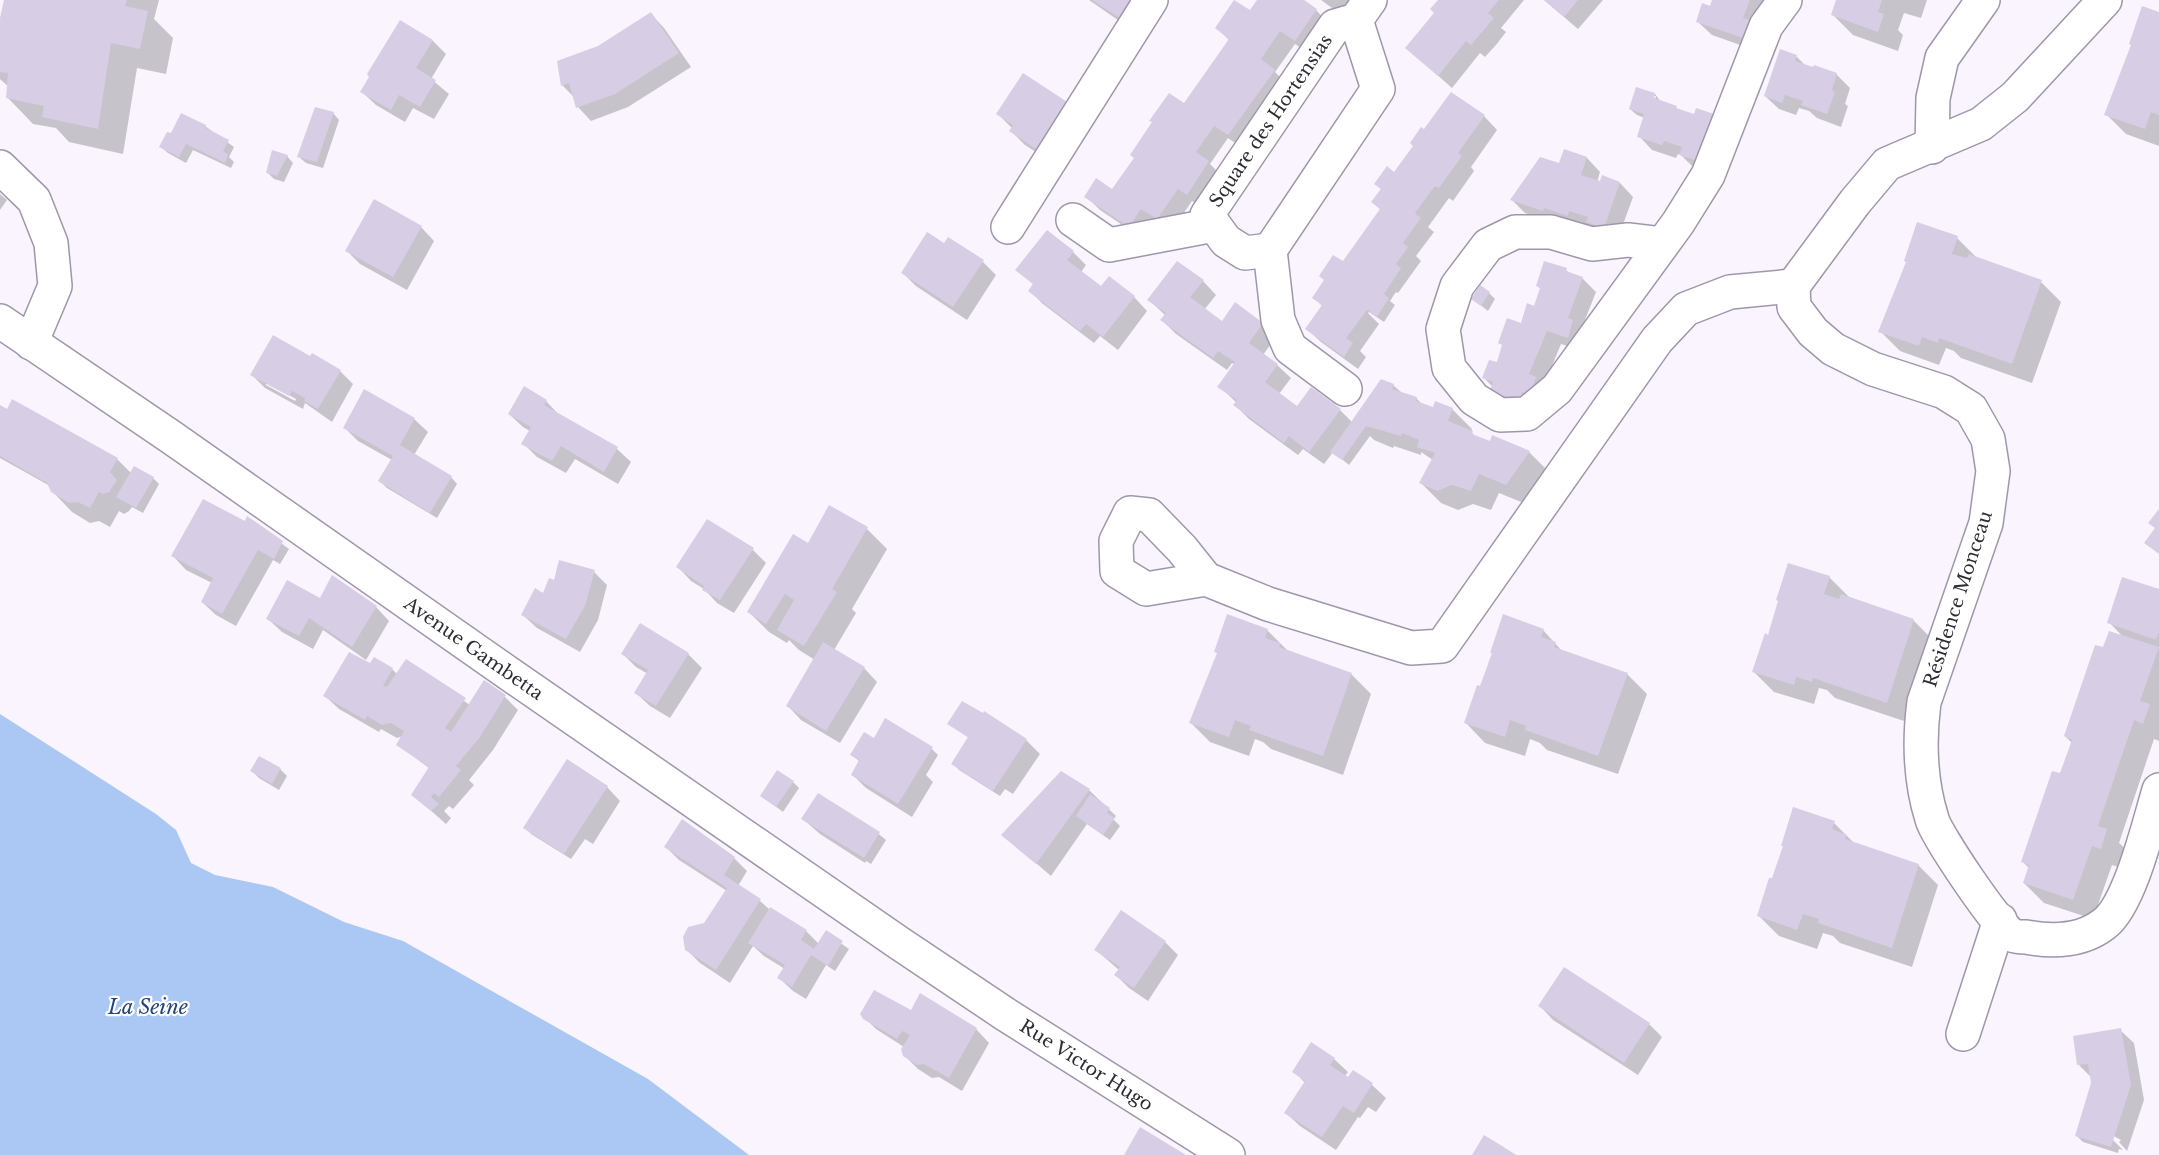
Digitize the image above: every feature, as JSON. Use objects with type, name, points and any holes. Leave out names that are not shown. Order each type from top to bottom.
[{"type":"street","points":[[1008,227],[1151,0]]},
{"type":"street","points":[[1662,244],[1628,240],[1592,244],[1551,232],[1515,232],[1488,245],[1457,285],[1443,329],[1449,368],[1474,399],[1500,415],[1527,414],[1557,389],[1662,244],[1708,175],[1766,26],[1785,0]]},
{"type":"street","points":[[1932,147],[1933,98],[1942,58],[1983,0]]},
{"type":"street","points":[[1206,579],[1268,604],[1411,648],[1442,646],[1657,340],[1686,309],[1730,292],[1793,286],[1855,202],[1887,164],[1932,147],[1981,124],[2015,97],[2105,0]]},
{"type":"street","name":"Square des Hortensias","points":[[1363,10],[1378,89],[1270,250],[1245,254],[1226,241],[1207,215],[1335,26],[1363,10]]},
{"type":"street","points":[[0,166],[34,200],[51,243],[55,286],[31,343]]},
{"type":"street","points":[[1073,220],[1109,245],[1214,225]]},
{"type":"street","points":[[1270,250],[1278,320],[1290,348],[1345,389]]},
{"type":"street","name":"Résidence Monceau","points":[[1793,286],[1794,307],[1813,332],[1833,349],[1873,369],[1944,392],[1971,409],[1988,439],[1993,471],[1986,523],[1924,702],[1921,732],[1923,773],[1932,821],[1983,902],[2012,935],[2050,942],[2079,937],[2105,923],[2126,894],[2159,790]]},
{"type":"street","name":"Avenue Gambetta","points":[[0,321],[171,437],[946,975]]},
{"type":"street","points":[[1963,1034],[2000,920]]},
{"type":"street","name":"Rue Victor Hugo","points":[[946,975],[1228,1155]]},
{"type":"water","name":"La Seine","points":[[0,714],[156,814],[176,830],[191,863],[215,875],[273,887],[344,922],[403,941],[648,1079],[749,1155],[0,1155]]},
{"type":"building","points":[[4,0],[127,0],[125,6],[148,11],[140,49],[111,43],[98,129],[42,117],[44,106],[6,98],[8,73],[0,72],[0,18]]},
{"type":"building","points":[[1092,0],[1147,0],[1130,25]]},
{"type":"building","points":[[1234,0],[1250,10],[1257,0],[1304,0],[1317,9],[1295,41],[1280,31],[1261,59],[1275,70],[1228,135],[1214,126],[1196,152],[1209,161],[1187,195],[1178,189],[1157,219],[1141,209],[1129,227],[1084,197],[1096,178],[1112,189],[1134,158],[1130,155],[1152,122],[1149,121],[1169,93],[1184,103],[1229,39],[1215,28]]},
{"type":"building","points":[[1438,0],[1499,0],[1488,13],[1494,18],[1471,45],[1466,41],[1438,76],[1405,48],[1434,13],[1430,9]]},
{"type":"building","points":[[1544,0],[1578,0],[1564,17]]},
{"type":"building","points":[[1712,0],[1750,0],[1743,18],[1749,20],[1743,38],[1696,22],[1702,3],[1710,6]]},
{"type":"building","points":[[1836,0],[1882,0],[1878,12],[1884,14],[1878,32],[1831,15]]},
{"type":"building","points":[[2142,6],[2159,12],[2159,115],[2151,112],[2145,129],[2104,115],[2131,45],[2129,44]]},
{"type":"building","points":[[651,12],[679,53],[615,94],[576,108],[569,83],[561,86],[557,61],[598,46]]},
{"type":"building","points":[[400,20],[433,40],[416,68],[436,80],[420,107],[399,95],[391,110],[360,92],[369,77],[367,74]]},
{"type":"building","points":[[1780,49],[1797,55],[1795,61],[1837,73],[1832,90],[1835,92],[1827,114],[1801,105],[1803,101],[1785,95],[1782,103],[1764,96]]},
{"type":"building","points":[[1023,73],[1075,107],[1045,155],[1009,131],[1013,125],[996,114]]},
{"type":"building","points":[[1636,87],[1655,93],[1654,98],[1677,106],[1676,108],[1694,114],[1696,108],[1714,114],[1698,161],[1679,155],[1682,147],[1664,141],[1662,145],[1637,137],[1644,114],[1629,109]]},
{"type":"building","points":[[1451,92],[1485,115],[1458,153],[1462,156],[1439,188],[1435,186],[1415,213],[1421,218],[1403,243],[1408,247],[1396,264],[1401,268],[1384,294],[1389,298],[1377,317],[1367,310],[1346,338],[1353,343],[1344,357],[1305,329],[1322,305],[1312,298],[1324,280],[1319,276],[1333,255],[1343,261],[1380,209],[1371,202],[1381,189],[1374,184],[1387,166],[1394,172],[1413,146],[1410,143],[1421,127],[1424,129]]},
{"type":"building","points":[[315,107],[334,112],[317,162],[297,157]]},
{"type":"building","points":[[181,113],[229,140],[223,151],[228,154],[225,163],[186,144],[179,157],[159,147],[167,132],[171,133]]},
{"type":"building","points":[[1564,149],[1587,157],[1581,175],[1600,181],[1602,175],[1620,182],[1604,228],[1586,222],[1588,217],[1569,211],[1568,216],[1544,208],[1543,211],[1510,200],[1540,157],[1559,163]]},
{"type":"building","points":[[272,150],[288,155],[277,176],[266,173]]},
{"type":"building","points":[[374,199],[422,226],[393,277],[345,251]]},
{"type":"building","points":[[1917,222],[1958,236],[1952,254],[1967,258],[1969,254],[2042,280],[2012,364],[1939,338],[1938,343],[1922,337],[1919,346],[1878,332],[1906,262],[1904,261]]},
{"type":"building","points":[[1047,230],[1074,251],[1067,260],[1101,286],[1109,276],[1135,296],[1103,337],[1086,324],[1080,331],[1028,291],[1033,284],[1015,270]]},
{"type":"building","points":[[927,232],[944,243],[948,237],[984,260],[953,307],[901,273]]},
{"type":"building","points":[[1177,261],[1204,280],[1190,297],[1222,321],[1235,302],[1263,323],[1249,343],[1278,364],[1265,382],[1297,406],[1311,387],[1341,409],[1309,452],[1289,436],[1284,443],[1233,405],[1237,400],[1217,387],[1235,362],[1218,351],[1213,358],[1160,320],[1166,313],[1147,300]]},
{"type":"building","points":[[1544,261],[1567,268],[1566,271],[1583,277],[1568,318],[1573,320],[1568,338],[1547,331],[1529,374],[1536,377],[1530,394],[1522,392],[1519,403],[1489,393],[1493,382],[1482,378],[1489,360],[1497,362],[1502,345],[1498,343],[1507,318],[1521,323],[1527,303],[1534,306],[1540,288],[1536,286]]},
{"type":"building","points":[[1480,285],[1490,292],[1481,306],[1471,299]]},
{"type":"building","points":[[273,335],[310,356],[312,353],[341,370],[318,409],[292,391],[289,396],[250,375]]},
{"type":"building","points":[[1381,379],[1394,384],[1392,389],[1417,397],[1416,401],[1433,407],[1435,401],[1453,408],[1448,421],[1473,431],[1472,434],[1490,441],[1492,435],[1530,451],[1506,485],[1479,474],[1471,491],[1452,485],[1437,491],[1419,483],[1435,453],[1417,447],[1419,440],[1402,433],[1401,436],[1366,426],[1342,460],[1330,452]]},
{"type":"building","points":[[524,386],[547,400],[544,405],[618,447],[604,472],[561,446],[552,461],[521,444],[531,427],[508,414]]},
{"type":"building","points":[[364,389],[415,418],[400,445],[452,476],[430,513],[378,481],[393,456],[343,428]]},
{"type":"building","points":[[12,399],[118,458],[110,472],[117,480],[109,492],[103,494],[99,492],[90,508],[78,502],[69,503],[51,492],[47,483],[0,456],[0,405],[7,409]]},
{"type":"building","points":[[134,466],[154,477],[136,508],[116,497]]},
{"type":"building","points":[[203,499],[245,521],[247,516],[283,541],[274,559],[258,550],[222,614],[201,602],[213,578],[171,556]]},
{"type":"building","points":[[829,505],[868,527],[832,589],[837,592],[804,646],[777,630],[794,600],[785,594],[766,624],[747,612],[793,534],[808,543]]},
{"type":"building","points":[[2159,509],[2159,554],[2144,543],[2155,528],[2148,523]]},
{"type":"building","points":[[707,519],[754,548],[720,600],[702,590],[704,586],[676,567]]},
{"type":"building","points":[[559,560],[595,570],[585,606],[566,639],[521,615],[535,588],[543,593],[549,578],[554,580]]},
{"type":"building","points":[[1788,563],[1830,576],[1824,594],[1839,599],[1841,594],[1914,619],[1887,703],[1813,678],[1812,682],[1796,677],[1794,685],[1752,672],[1765,633],[1768,635]]},
{"type":"building","points":[[332,575],[377,606],[352,647],[309,618],[299,636],[266,619],[287,580],[320,598]]},
{"type":"building","points":[[2122,577],[2159,589],[2159,632],[2156,640],[2107,623]]},
{"type":"building","points":[[1227,614],[1268,629],[1265,638],[1280,643],[1279,647],[1352,673],[1323,756],[1249,730],[1251,726],[1235,720],[1229,737],[1189,723],[1217,653],[1214,652]]},
{"type":"building","points":[[1503,614],[1544,629],[1541,637],[1556,642],[1554,647],[1628,673],[1598,756],[1525,730],[1526,726],[1510,720],[1505,737],[1464,723],[1477,685],[1480,686],[1492,653],[1490,653]]},
{"type":"building","points":[[640,623],[689,653],[656,706],[634,693],[648,670],[621,654]]},
{"type":"building","points":[[2109,631],[2159,647],[2140,701],[2150,704],[2143,724],[2134,720],[2098,826],[2107,829],[2101,849],[2092,846],[2073,900],[2023,883],[2029,865],[2021,862],[2052,771],[2060,773],[2072,740],[2064,736],[2095,645],[2103,647]]},
{"type":"building","points":[[823,642],[865,667],[826,731],[786,706]]},
{"type":"building","points":[[349,652],[370,663],[374,657],[393,668],[383,686],[387,687],[406,659],[466,698],[445,728],[451,732],[484,680],[506,695],[480,737],[456,766],[461,770],[439,797],[434,793],[431,797],[439,804],[431,811],[411,795],[429,767],[396,745],[404,731],[391,723],[382,725],[367,716],[365,720],[323,696]]},
{"type":"building","points":[[962,701],[983,713],[984,711],[1027,739],[993,791],[951,764],[968,737],[947,724]]},
{"type":"building","points":[[885,718],[933,747],[898,804],[851,775],[859,760],[850,755],[864,732],[874,738]]},
{"type":"building","points":[[259,756],[281,768],[272,784],[250,771]]},
{"type":"building","points":[[567,759],[608,786],[564,854],[523,828]]},
{"type":"building","points":[[777,770],[794,781],[776,807],[760,796]]},
{"type":"building","points":[[1061,771],[1090,789],[1036,864],[1001,835]]},
{"type":"building","points":[[818,793],[880,832],[864,858],[801,819]]},
{"type":"building","points":[[1090,794],[1110,808],[1107,813],[1115,818],[1103,835],[1076,816]]},
{"type":"building","points":[[1793,807],[1835,821],[1832,829],[1847,835],[1845,839],[1919,864],[1892,948],[1818,923],[1819,919],[1803,914],[1797,930],[1757,916],[1769,878],[1772,878],[1783,846],[1781,846]]},
{"type":"building","points":[[682,819],[735,857],[724,875],[761,899],[716,970],[685,950],[683,937],[688,927],[704,923],[727,888],[664,847]]},
{"type":"building","points":[[770,907],[807,930],[801,940],[814,949],[826,930],[843,941],[828,966],[811,955],[792,987],[777,978],[785,965],[748,943]]},
{"type":"building","points":[[1121,910],[1166,941],[1134,988],[1114,975],[1120,967],[1094,950]]},
{"type":"building","points":[[1564,967],[1650,1023],[1624,1063],[1538,1006]]},
{"type":"building","points":[[874,990],[911,1010],[920,993],[977,1028],[949,1078],[924,1064],[917,1065],[903,1056],[901,1049],[910,1035],[902,1031],[897,1039],[863,1019],[860,1014]]},
{"type":"building","points":[[2121,1028],[2131,1085],[2111,1147],[2075,1136],[2091,1083],[2088,1064],[2077,1065],[2073,1036]]},
{"type":"building","points":[[1311,1042],[1335,1058],[1330,1065],[1348,1077],[1353,1070],[1373,1083],[1354,1113],[1343,1106],[1322,1137],[1284,1113],[1305,1081],[1292,1072]]},
{"type":"building","points":[[1140,1127],[1186,1155],[1124,1155]]},
{"type":"building","points":[[1484,1135],[1502,1146],[1516,1155],[1472,1155]]}]
